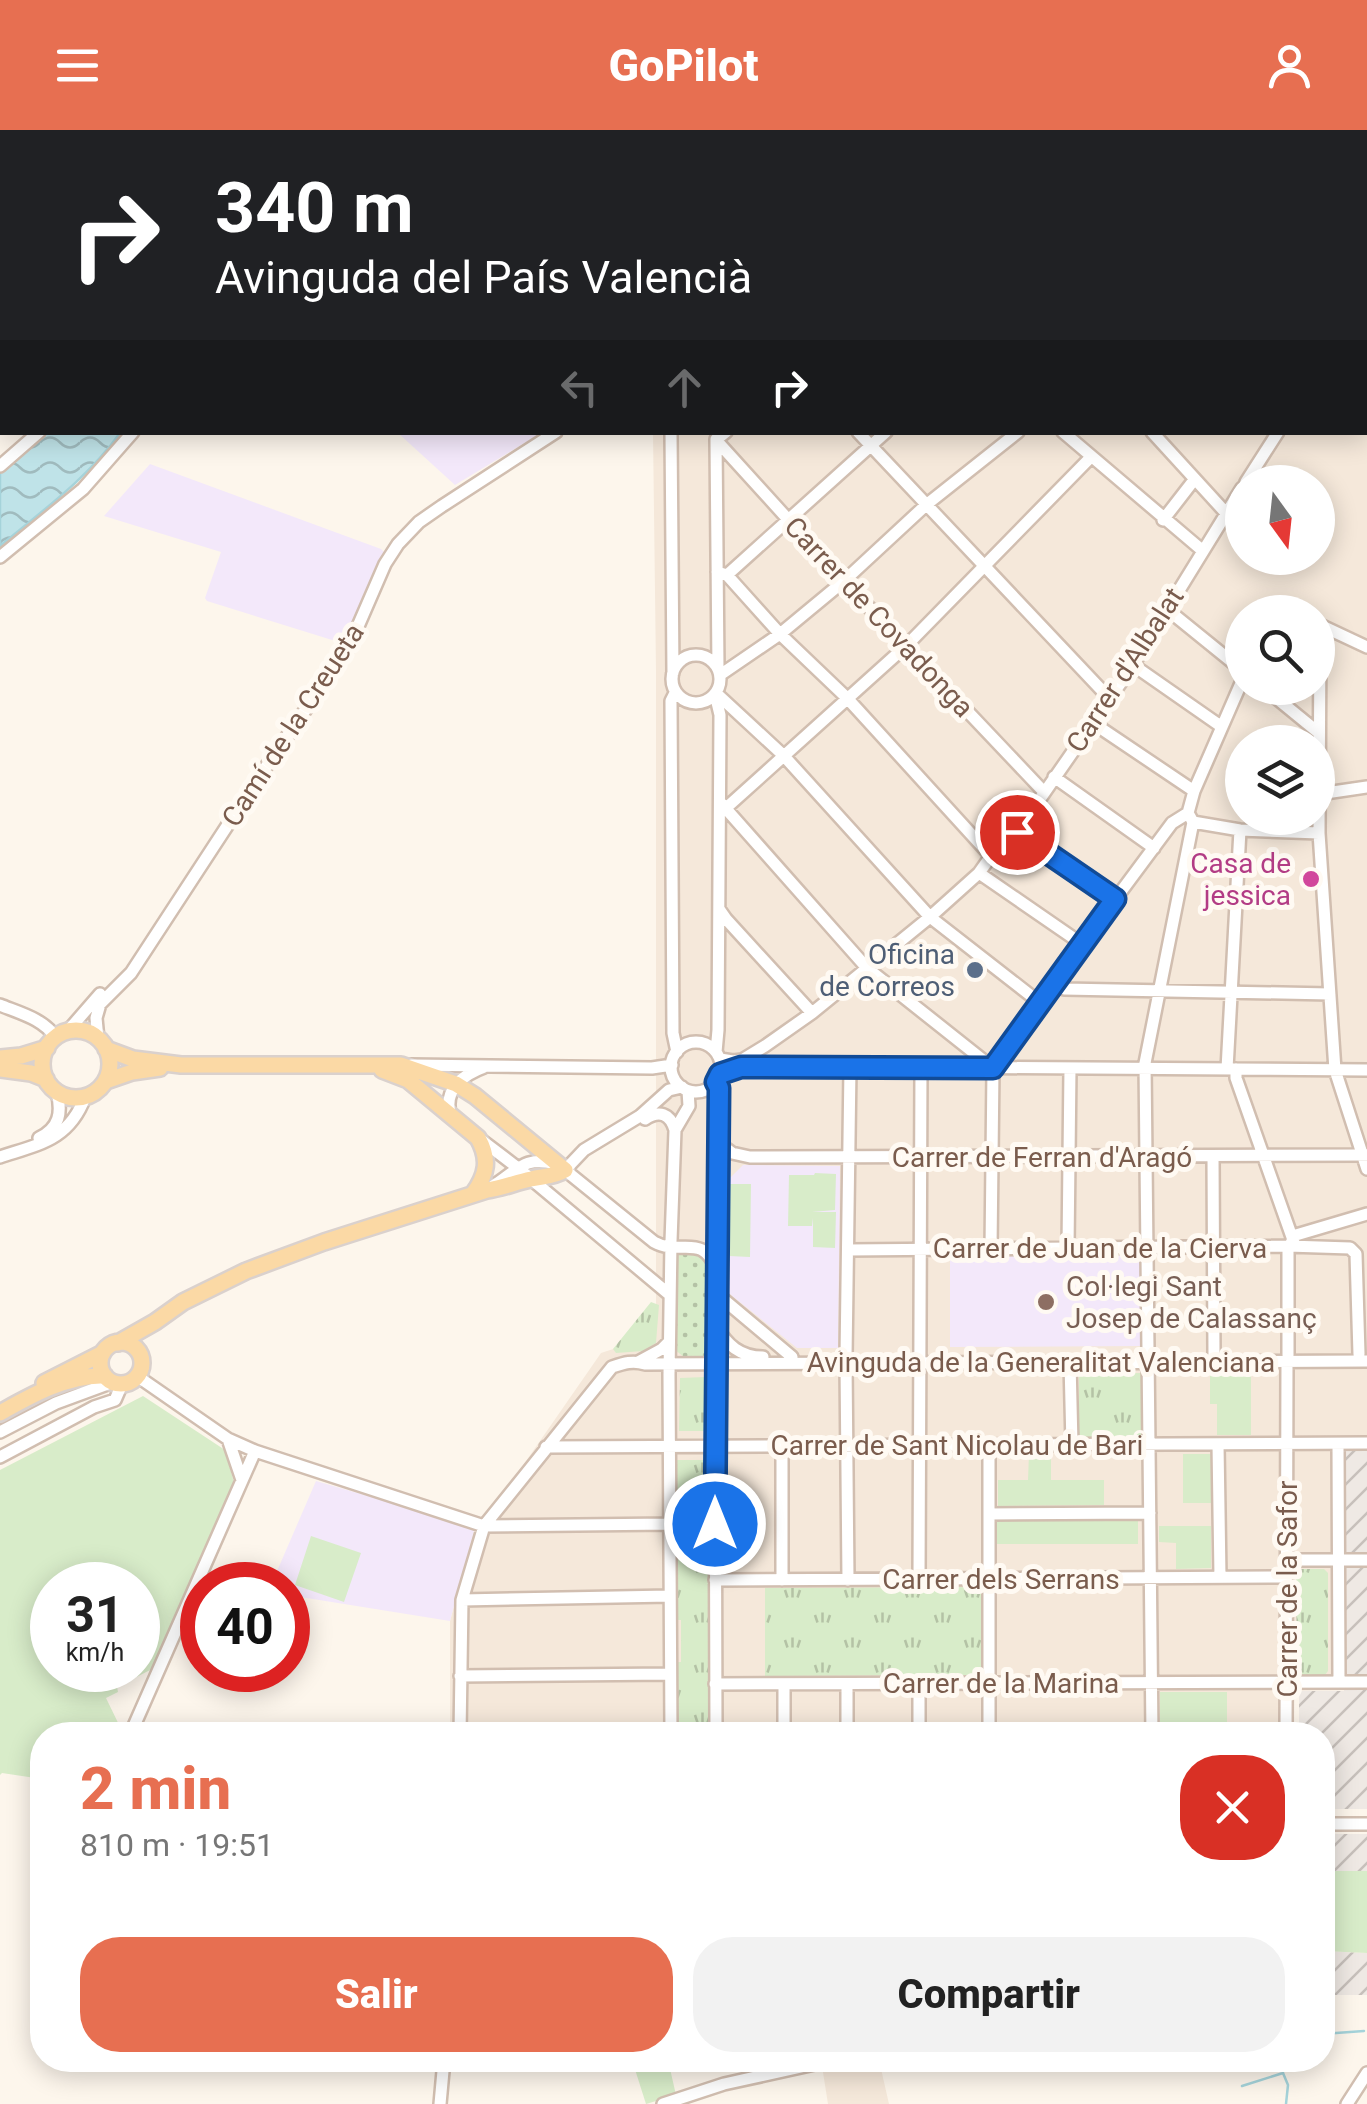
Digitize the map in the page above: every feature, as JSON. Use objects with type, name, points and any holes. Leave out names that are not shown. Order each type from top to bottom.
[{"type":"main road","points":[[0,1058],[20,1056],[80,1031],[133,1059],[181,1065],[402,1065],[456,1084],[475,1096],[560,1167],[555,1176],[524,1173],[501,1188],[324,1242],[246,1271],[183,1302],[103,1352],[43,1383],[20,1401]]},
{"type":"main road","points":[[52,1086],[43,1060],[57,1039]]},
{"type":"main road","points":[[102,1044],[110,1062],[106,1081]]},
{"type":"main road","points":[[0,1069],[31,1073],[72,1098],[85,1097],[106,1081],[132,1072],[181,1065]]},
{"type":"main road","points":[[360,1065],[408,1080],[478,1138],[484,1150],[486,1171],[480,1192]]},
{"type":"main road","points":[[140,1356],[154,1322]]},
{"type":"main road","points":[[0,1412],[83,1377],[119,1379],[142,1362],[131,1345],[118,1343]]},
{"type":"main road","points":[[103,1352],[100,1364],[119,1379]]},
{"type":"street","points":[[0,466],[36,435]]},
{"type":"street","points":[[0,558],[84,489],[130,435]]},
{"type":"street","name":"Camí de la Creueta","points":[[102,1044],[96,1018],[100,1004],[131,974],[259,777],[350,648],[385,564],[401,540],[419,522],[551,435]]},
{"type":"street","points":[[671,435],[672,683],[684,700],[694,704],[706,702],[716,693]]},
{"type":"street","points":[[716,1722],[715,1364],[723,805],[716,693],[722,573],[719,435]]},
{"type":"street","name":"Carrer de Covadonga","points":[[719,435],[788,519],[1044,792]]},
{"type":"street","points":[[861,435],[1110,699]]},
{"type":"street","points":[[722,573],[883,435]]},
{"type":"street","points":[[719,672],[780,634],[926,505],[1014,435]]},
{"type":"street","points":[[1066,435],[1203,552]]},
{"type":"street","points":[[1155,435],[1225,512]]},
{"type":"street","name":"Carrer d'Albalat","points":[[1257,465],[1276,435]]},
{"type":"street","points":[[723,805],[907,645],[1090,458]]},
{"type":"street","points":[[1163,520],[1194,480]]},
{"type":"street","name":"Carrer d'Albalat","points":[[718,1055],[733,1062],[742,1060],[812,1012],[930,918],[1017,832],[1133,664],[1225,515]]},
{"type":"street","points":[[722,573],[847,698],[991,856]]},
{"type":"street","points":[[1168,610],[1225,656]]},
{"type":"street","points":[[1319,725],[1320,625],[1367,647]]},
{"type":"street","points":[[672,673],[681,660],[695,655],[711,660],[719,672]]},
{"type":"street","points":[[1133,664],[1222,727]]},
{"type":"street","points":[[675,1130],[688,1106],[685,1089],[672,1074],[671,702],[676,692]]},
{"type":"street","points":[[716,693],[783,755],[930,918],[1039,1002]]},
{"type":"street","points":[[1152,1722],[1145,1068],[1184,871],[1194,791],[1231,705]]},
{"type":"street","points":[[1285,705],[1309,725]]},
{"type":"street","points":[[1093,723],[1194,791]]},
{"type":"street","points":[[1054,777],[1154,848]]},
{"type":"street","points":[[1335,792],[1367,787]]},
{"type":"street","points":[[723,805],[867,968],[993,1068]]},
{"type":"street","points":[[991,1248],[993,1068],[1172,823],[1190,818],[1225,826]]},
{"type":"street","points":[[1017,832],[1115,899]]},
{"type":"street","name":"Carrer de la Safor","points":[[1240,835],[1231,991],[1232,1069],[1290,1243],[1286,1722]]},
{"type":"street","points":[[1319,835],[1335,1070],[1367,1169]]},
{"type":"street","points":[[979,872],[1082,944]]},
{"type":"street","points":[[719,909],[812,1012]]},
{"type":"street","name":"Camí de la Creueta","points":[[57,1039],[105,989],[138,963]]},
{"type":"street","points":[[1055,982],[1064,988],[1330,994]]},
{"type":"street","points":[[0,1005],[43,1024],[57,1039]]},
{"type":"street","points":[[402,1065],[652,1068],[674,1059],[682,1047],[696,1043],[711,1047],[718,1055]]},
{"type":"street","points":[[766,1046],[771,1062],[780,1066]]},
{"type":"street","points":[[450,1113],[448,1102],[456,1084],[488,1066]]},
{"type":"street","points":[[718,1275],[702,1248],[689,1245],[670,1249],[654,1242],[560,1167],[640,1116],[669,1090],[704,1091],[718,1078],[741,1067],[1367,1070]]},
{"type":"street","points":[[848,1580],[850,1067]]},
{"type":"street","points":[[919,1579],[921,1067]]},
{"type":"street","points":[[1068,1248],[1070,1068]]},
{"type":"street","points":[[0,1156],[51,1131],[60,1110],[52,1086]]},
{"type":"street","points":[[0,1156],[58,1136],[72,1122],[85,1097]]},
{"type":"street","points":[[601,1139],[658,1113],[668,1116],[675,1130],[669,1342],[670,1722]]},
{"type":"street","points":[[478,1138],[670,1295]]},
{"type":"street","name":"Carrer de Ferran d'Aragó","points":[[720,1144],[732,1154],[750,1157],[1364,1156]]},
{"type":"street","points":[[1212,1156],[1214,1355]]},
{"type":"street","points":[[1290,1243],[1296,1235],[1367,1214]]},
{"type":"street","name":"Carrer de Juan de la Cierva","points":[[848,1250],[1290,1243],[1353,1249],[1364,1356]]},
{"type":"street","name":"Avinguda de la Generalitat Valenciana","points":[[717,1294],[792,1358]]},
{"type":"street","name":"Avinguda de la Generalitat Valenciana","points":[[716,1326],[726,1342],[742,1354],[846,1360]]},
{"type":"street","points":[[460,1722],[462,1600],[484,1526],[612,1367],[638,1362],[669,1342]]},
{"type":"street","name":"Avinguda de la Generalitat Valenciana","points":[[920,1360],[1070,1362],[1214,1355],[1288,1358]]},
{"type":"street","name":"Avinguda de la Generalitat Valenciana","points":[[638,1362],[1364,1356]]},
{"type":"street","points":[[1070,1362],[1072,1444]]},
{"type":"street","points":[[0,1432],[56,1402],[119,1379],[255,1451],[484,1526],[670,1524]]},
{"type":"street","points":[[0,1457],[94,1406],[115,1400],[119,1379]]},
{"type":"street","points":[[228,1439],[242,1480]]},
{"type":"street","points":[[1218,1444],[1220,1577]]},
{"type":"street","points":[[1338,1444],[1339,1682]]},
{"type":"street","name":"Carrer de Sant Nicolau de Bari","points":[[546,1447],[1367,1444]]},
{"type":"street","points":[[988,1722],[989,1445]]},
{"type":"street","points":[[782,1446],[782,1580]]},
{"type":"street","points":[[136,1722],[255,1451]]},
{"type":"street","points":[[989,1514],[1150,1513]]},
{"type":"street","points":[[1287,1560],[1367,1560]]},
{"type":"street","name":"Carrer dels Serrans","points":[[715,1580],[1287,1577]]},
{"type":"street","points":[[462,1600],[670,1596]]},
{"type":"street","points":[[460,1676],[670,1674]]},
{"type":"street","name":"Carrer de la Marina","points":[[716,1684],[1367,1682]]},
{"type":"street","points":[[784,1684],[784,1722]]},
{"type":"street","points":[[846,1722],[847,1684]]},
{"type":"street","points":[[919,1684],[919,1722]]},
{"type":"street","points":[[1335,1824],[1367,1824]]},
{"type":"street","points":[[440,2104],[443,2072]]},
{"type":"street","points":[[663,2104],[778,2072]]},
{"type":"street","points":[[1346,2104],[1367,2073]]},
{"type":"shaded area","points":[[400,435],[538,435],[455,485]]},
{"type":"shaded area","points":[[653,435],[1367,435],[1367,1439],[1337,1439],[1337,1676],[1290,1677],[1289,1722],[450,1722],[450,1621],[475,1527],[501,1497],[601,1353],[656,1335]]},
{"type":"shaded area","points":[[150,464],[381,549],[385,553],[345,644],[207,601],[221,552],[104,516]]},
{"type":"shaded area","points":[[743,1165],[840,1166],[838,1348],[797,1348],[726,1291],[727,1181]]},
{"type":"shaded area","name":"Col·legi Sant Josep de Calassanç","points":[[1136,1254],[1141,1258],[1142,1346],[950,1347],[950,1257]]},
{"type":"shaded area","points":[[1343,1451],[1367,1451],[1367,1809],[1335,1809],[1335,1722],[1299,1722],[1299,1691],[1344,1691]]},
{"type":"shaded area","points":[[316,1481],[475,1527],[450,1621],[310,1599],[310,1562],[281,1562]]},
{"type":"shaded area","points":[[1335,1834],[1367,1834],[1367,1871],[1335,1871]]},
{"type":"shaded area","points":[[1335,1952],[1367,1953],[1367,1995],[1335,1995]]},
{"type":"shaded area","points":[[823,2072],[882,2072],[889,2104],[828,2104]]},
{"type":"green space","points":[[836,1174],[835,1210],[812,1212],[836,1212],[835,1248],[813,1247],[813,1218],[812,1226],[788,1226],[789,1175]]},
{"type":"green space","points":[[730,1184],[751,1184],[750,1257],[729,1256]]},
{"type":"green space","points":[[695,1251],[708,1262],[711,1271],[710,1351],[703,1358],[685,1358],[674,1349],[674,1260],[680,1252]]},
{"type":"green space","points":[[651,1302],[659,1305],[656,1343],[643,1351],[616,1353],[613,1349]]},
{"type":"green space","points":[[1210,1372],[1251,1372],[1251,1435],[1217,1435],[1217,1404],[1210,1404]]},
{"type":"green space","points":[[1141,1373],[1141,1436],[1079,1438],[1079,1374]]},
{"type":"green space","points":[[705,1377],[706,1431],[679,1431],[680,1378]]},
{"type":"green space","points":[[143,1396],[225,1450],[235,1486],[202,1562],[180,1562],[180,1612],[160,1658],[160,1562],[30,1562],[30,1692],[118,1692],[106,1698],[118,1722],[30,1722],[30,1777],[2,1773],[0,1470]]},
{"type":"green space","points":[[1029,1454],[1051,1454],[1051,1480],[1104,1480],[1104,1505],[998,1506],[998,1480],[1028,1480]]},
{"type":"green space","points":[[1183,1454],[1211,1454],[1211,1503],[1183,1503]]},
{"type":"green space","points":[[671,1460],[712,1460],[713,1722],[675,1722],[674,1662],[681,1662],[681,1620],[673,1620]]},
{"type":"green space","points":[[997,1521],[1138,1521],[1138,1544],[997,1544]]},
{"type":"green space","points":[[1159,1526],[1211,1526],[1211,1568],[1176,1569],[1176,1543],[1159,1542]]},
{"type":"green space","points":[[311,1536],[361,1553],[344,1602],[310,1590],[310,1562],[303,1562]]},
{"type":"green space","points":[[1300,1569],[1324,1569],[1328,1573],[1325,1675],[1301,1675],[1297,1671],[1296,1573]]},
{"type":"green space","points":[[982,1587],[982,1675],[765,1676],[765,1588]]},
{"type":"green space","points":[[1160,1692],[1227,1692],[1227,1722],[1160,1722]]},
{"type":"green space","points":[[1335,1871],[1367,1871],[1367,1953],[1335,1952]]},
{"type":"green space","points":[[636,2072],[671,2072],[676,2095],[646,2104]]},
{"type":"water","points":[[43,435],[118,435],[79,479],[0,546],[0,468]]},
{"type":"waterway","points":[[1335,2033],[1364,2031]]},
{"type":"waterway","points":[[1242,2086],[1283,2073],[1288,2085],[1286,2104]]},
{"type":"place","name":"Casa de jessica","points":[[1311,879]]},
{"type":"place","name":"Oficina de Correos","points":[[975,970]]},
{"type":"place","name":"Col·legi Sant Josep de Calassanç","points":[[1046,1302]]},
{"type":"route","points":[[715,1524],[720,1183],[716,1082],[720,1074],[741,1067],[993,1068],[1115,899],[1017,832]]}]
